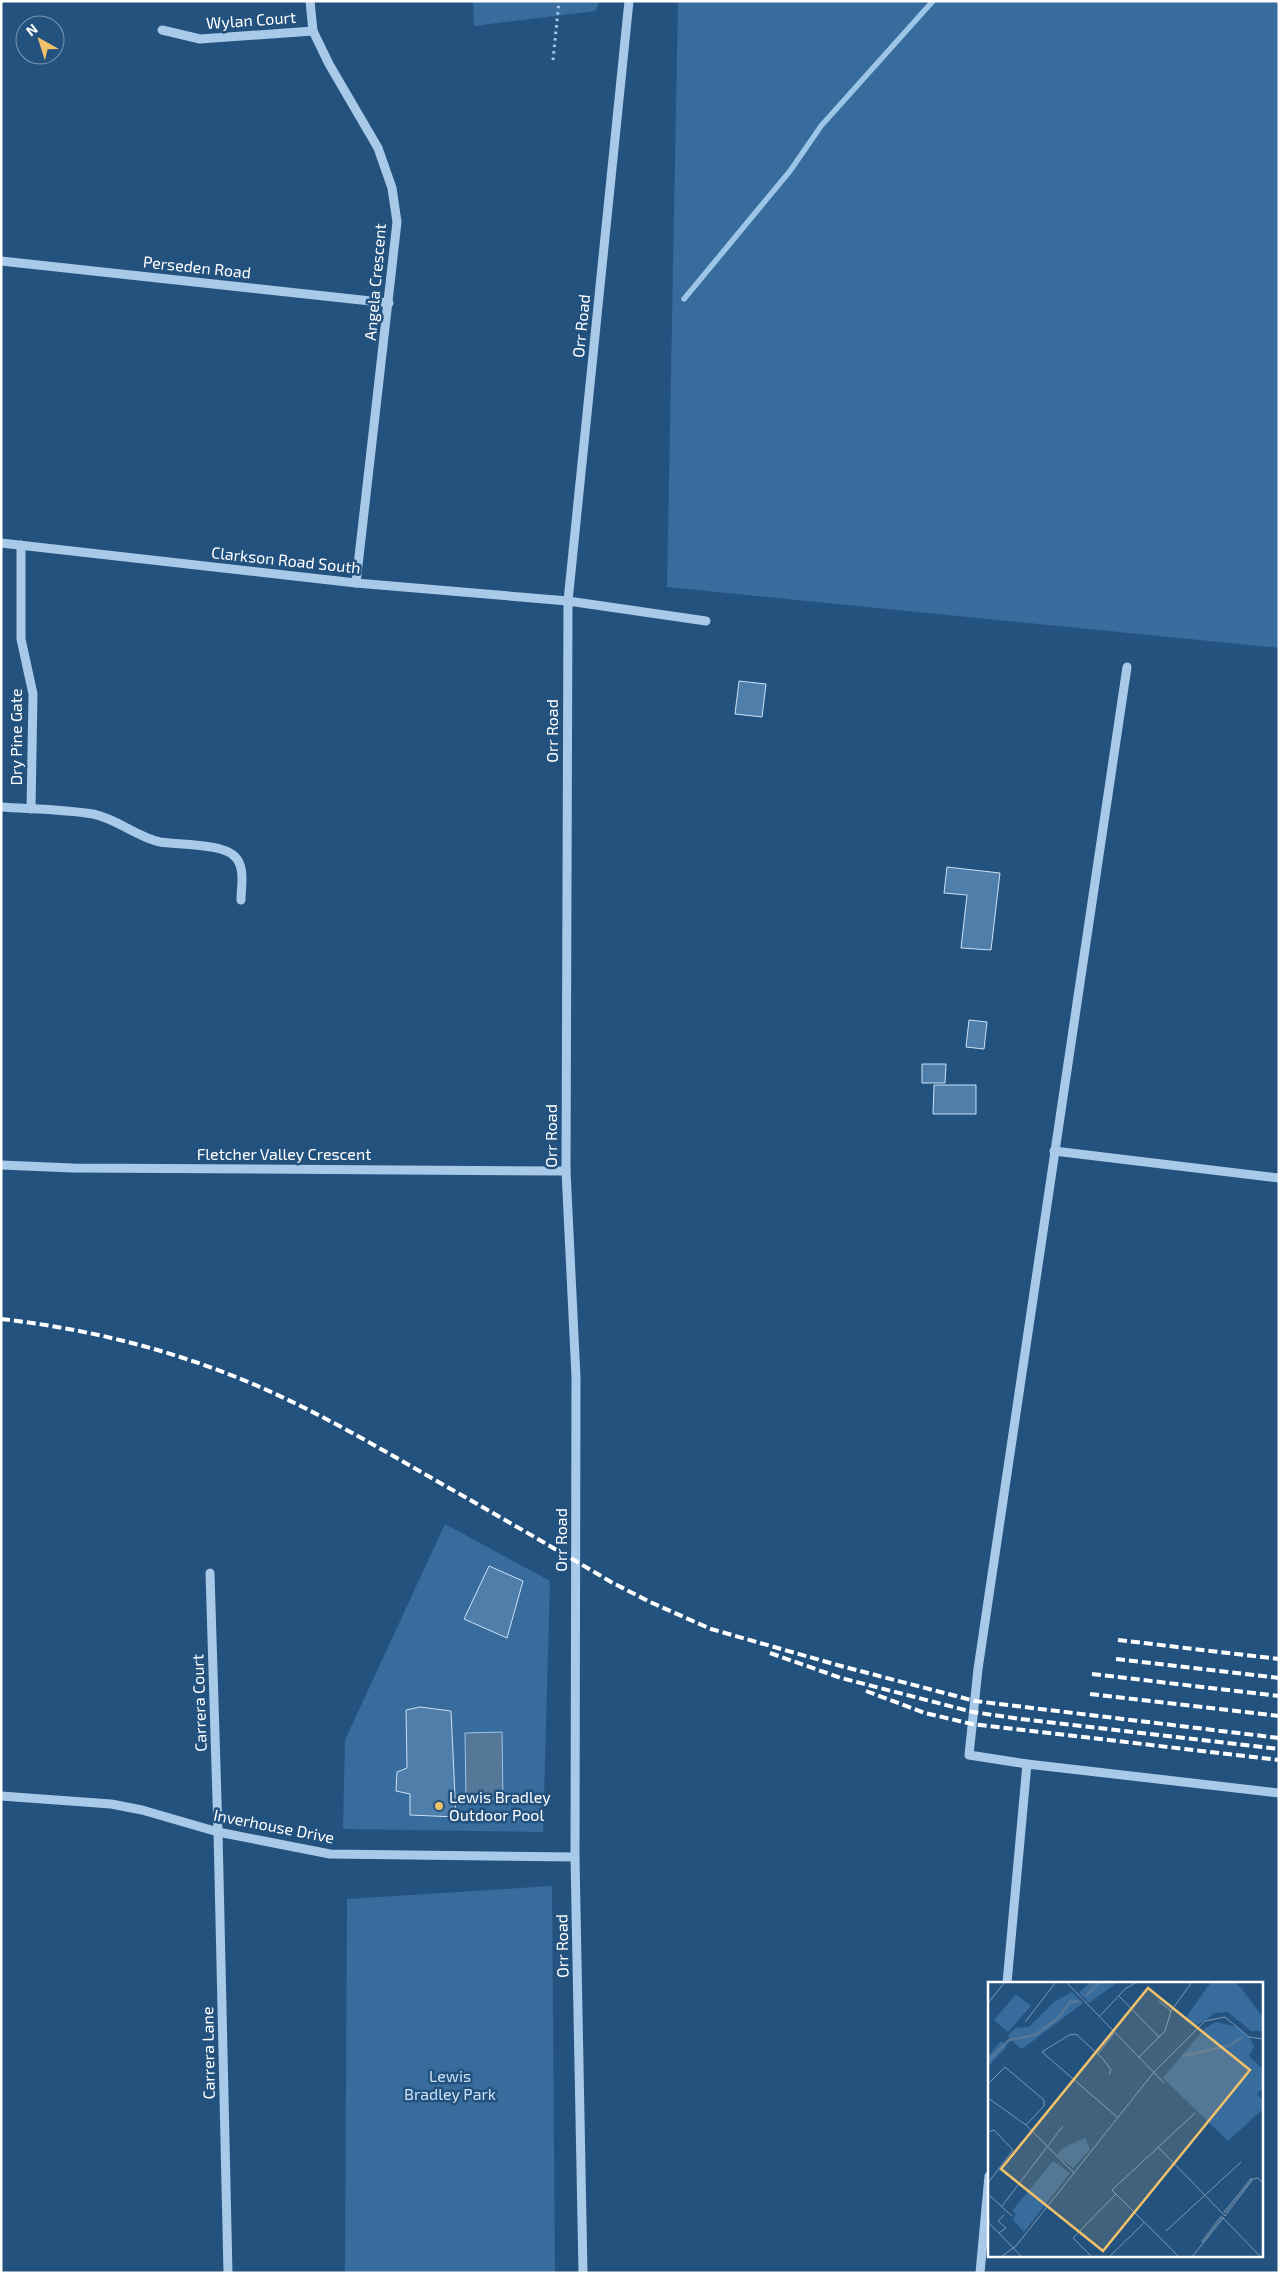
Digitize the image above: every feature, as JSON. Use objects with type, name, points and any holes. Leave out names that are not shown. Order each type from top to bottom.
[{"type":"street","name":"Angela Crescent","points":[[310,1],[314,31],[329,64],[378,148],[392,188],[397,222],[356,583]]},
{"type":"street","name":"Orr Road","points":[[582,2273],[575,1857],[576,1377],[566,1171],[568,601],[629,1]]},
{"type":"street","name":"Wylan Court","points":[[162,30],[200,39],[314,31]]},
{"type":"street","name":"Perseden Road","points":[[1,261],[389,303]]},
{"type":"street","name":"Clarkson Road South","points":[[1,543],[356,583],[568,601],[706,621]]},
{"type":"street","name":"Dry Pine Gate","points":[[21,545],[21,639],[33,694],[31,809]]},
{"type":"street","points":[[1127,666],[978,1670],[969,1755],[1027,1764],[1279,1793]]},
{"type":"street","points":[[1,807],[94,814],[116,821],[135,833],[159,842],[227,850],[238,859],[240,866],[241,900]]},
{"type":"street","points":[[1054,1151],[1279,1178]]},
{"type":"street","name":"Fletcher Valley Crescent","points":[[1,1165],[73,1168],[566,1171]]},
{"type":"street","name":"Carrera Court","points":[[210,1573],[218,1832]]},
{"type":"street","points":[[1007,1982],[1027,1764]]},
{"type":"street","name":"Inverhouse Drive","points":[[1,1796],[111,1804],[142,1810],[218,1832],[330,1854],[575,1857]]},
{"type":"street","name":"Carrera Lane","points":[[218,1832],[228,2273]]},
{"type":"street","points":[[980,2273],[988,2187]]},
{"type":"path","points":[[553,60],[559,1]]},
{"type":"green space","points":[[473,1],[599,1],[596,11],[474,26]]},
{"type":"green space","points":[[678,1],[1279,1],[1279,648],[667,587]]},
{"type":"green space","points":[[445,1524],[550,1581],[543,1832],[343,1829],[345,1740]]},
{"type":"green space","name":"Lewis Bradley Park","points":[[552,1886],[555,2273],[345,2273],[347,1899]]},
{"type":"shaded area","points":[[502,1732],[503,1799],[466,1800],[465,1733]]},
{"type":"building","points":[[739,681],[766,684],[762,717],[735,714]]},
{"type":"building","points":[[947,867],[1000,873],[991,950],[961,948],[967,895],[944,893]]},
{"type":"building","points":[[969,1020],[987,1022],[984,1049],[966,1047]]},
{"type":"building","points":[[922,1064],[946,1064],[945,1083],[922,1083]]},
{"type":"building","points":[[934,1085],[976,1085],[976,1114],[933,1114]]},
{"type":"building","points":[[489,1566],[523,1581],[507,1638],[464,1619]]},
{"type":"building","points":[[420,1707],[451,1711],[456,1817],[410,1815],[410,1794],[396,1791],[397,1772],[407,1768],[406,1710]]},
{"type":"waterway","points":[[684,299],[790,171],[821,126],[933,1]]},
{"type":"railway","points":[[1,1319],[91,1333],[120,1340],[208,1366],[236,1377],[311,1411],[359,1437],[611,1582],[650,1602],[711,1629],[975,1701],[1279,1738]]},
{"type":"railway","points":[[1118,1640],[1279,1659]]},
{"type":"railway","points":[[770,1653],[841,1678],[973,1712],[1279,1749]]},
{"type":"railway","points":[[1116,1659],[1279,1678]]},
{"type":"railway","points":[[1092,1674],[1279,1696]]},
{"type":"railway","points":[[866,1691],[925,1713],[972,1724],[1279,1760]]},
{"type":"railway","points":[[1090,1694],[1279,1716]]},
{"type":"place","name":"Lewis Bradley Outdoor Pool","points":[[439,1806]]}]
